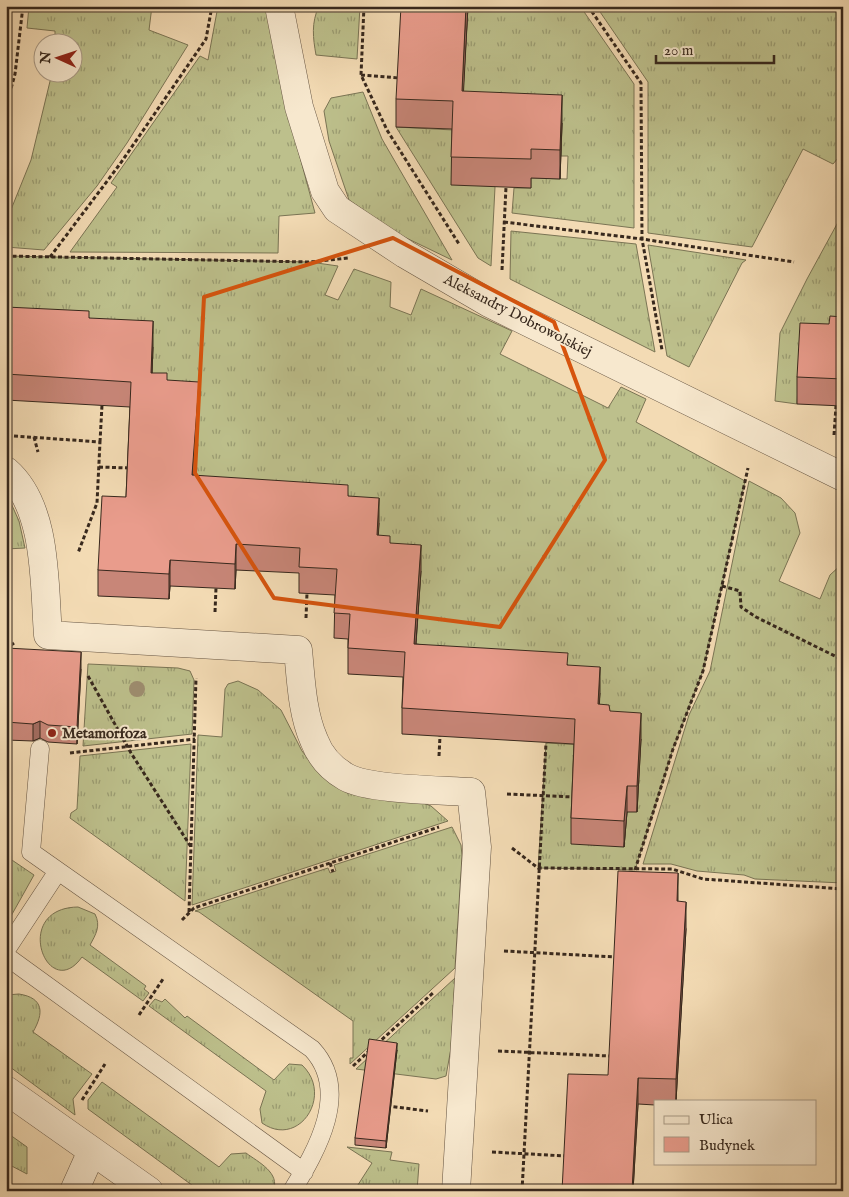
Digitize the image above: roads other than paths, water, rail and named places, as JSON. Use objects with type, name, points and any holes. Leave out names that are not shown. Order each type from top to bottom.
[{"type":"street","name":"Aleksandry Dobrowolskiej","points":[[279,6],[299,107],[325,191],[337,209],[405,254],[489,303],[843,477]]},
{"type":"street","points":[[6,471],[27,496],[40,538],[48,635],[298,650],[306,714],[314,741],[327,762],[348,778],[472,804],[477,847],[456,1191]]},
{"type":"street","points":[[6,1090],[149,1191]]},
{"type":"street","points":[[74,1191],[92,1150]]},
{"type":"lane","points":[[40,753],[31,852],[312,1049],[326,1067],[331,1086],[327,1117],[304,1172],[292,1191]]},
{"type":"lane","points":[[6,950],[58,871]]},
{"type":"lane","points":[[6,956],[304,1172]]},
{"type":"place","name":"Metamorfoza","points":[[52,733]]}]
